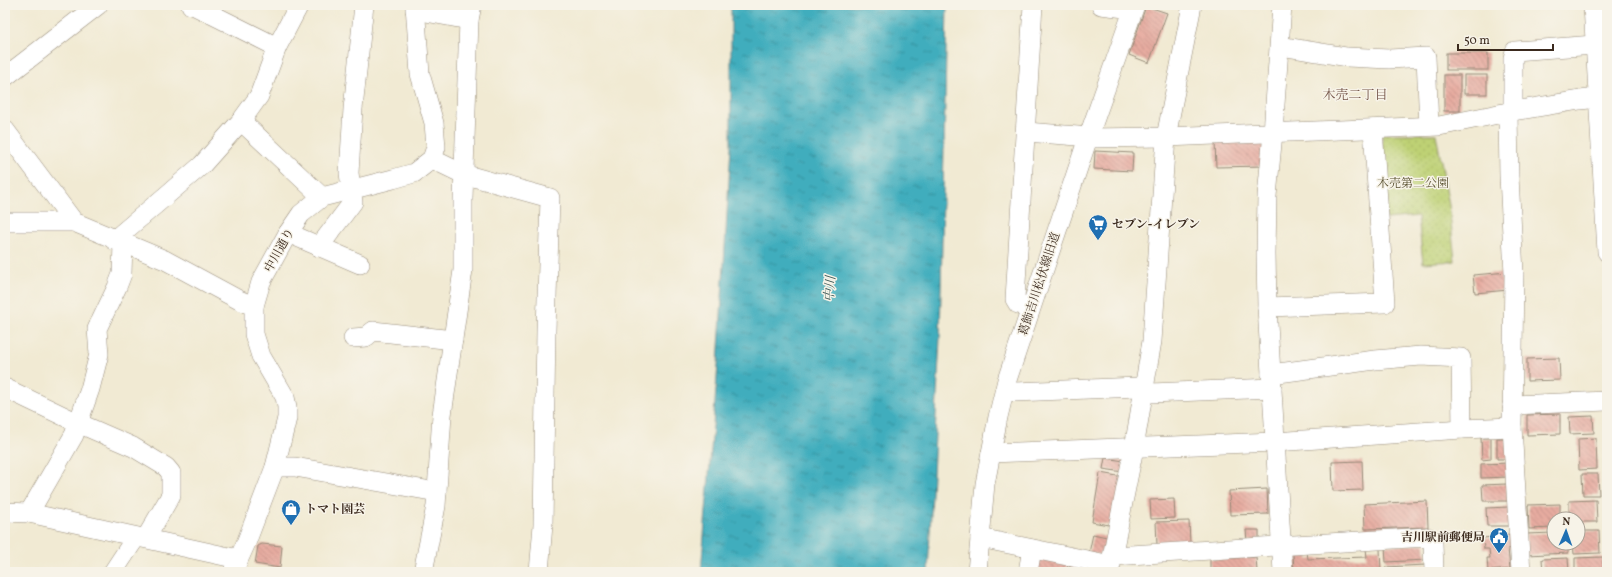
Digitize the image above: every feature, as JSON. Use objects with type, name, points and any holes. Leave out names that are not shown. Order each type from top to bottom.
[{"type":"street","points":[[5,77],[98,5]]},
{"type":"street","points":[[194,5],[277,47]]},
{"type":"street","points":[[118,242],[202,165],[241,122],[259,96],[277,47],[299,5]]},
{"type":"street","points":[[319,247],[353,202],[350,173],[353,108],[364,5]]},
{"type":"street","points":[[1031,307],[1018,304],[1015,298],[1033,5]]},
{"type":"street","points":[[1101,5],[1134,7]]},
{"type":"street","points":[[1111,564],[1134,448],[1152,341],[1166,137],[1192,5]]},
{"type":"street","points":[[1282,5],[1274,133],[1267,196],[1266,307],[1283,572]]},
{"type":"street","points":[[1593,5],[1594,45],[1604,162],[1607,252]]},
{"type":"street","points":[[423,572],[436,506],[442,415],[463,270],[464,174],[470,13],[415,7],[420,74],[435,129],[436,147],[432,159],[464,174],[550,198],[543,525],[539,572]]},
{"type":"street","name":"葛飾吉川松伏線旧道","points":[[977,572],[985,484],[1004,390],[1088,138],[1134,7]]},
{"type":"street","points":[[1521,572],[1512,427],[1514,273],[1509,176],[1513,58],[1515,51],[1594,45]]},
{"type":"street","points":[[1280,46],[1347,57],[1426,58],[1429,126]]},
{"type":"street","points":[[1026,132],[1088,138],[1166,137],[1439,126],[1510,112],[1598,98]]},
{"type":"street","points":[[241,122],[322,197]]},
{"type":"street","points":[[1266,307],[1385,303],[1373,129]]},
{"type":"street","points":[[5,130],[74,222]]},
{"type":"street","name":"中川通り","points":[[235,565],[246,543],[275,466],[287,418],[285,397],[261,356],[256,344],[253,327],[254,306],[262,282],[288,233],[300,214],[322,197],[394,180],[414,173],[432,159]]},
{"type":"street","points":[[5,222],[74,222],[118,242],[165,260],[239,300],[254,306]]},
{"type":"street","points":[[288,233],[360,264]]},
{"type":"street","points":[[29,513],[74,435],[90,390],[99,354],[97,329],[122,274],[118,242]]},
{"type":"street","points":[[354,338],[366,337],[373,331],[453,340]]},
{"type":"street","points":[[1004,390],[1015,392],[1138,388],[1150,393],[1271,381],[1398,358],[1420,356],[1461,358],[1462,429]]},
{"type":"street","points":[[5,388],[78,423],[133,447],[166,467],[171,473],[171,495],[141,538],[113,572]]},
{"type":"street","points":[[1512,405],[1607,401]]},
{"type":"street","points":[[991,453],[1275,442],[1512,427]]},
{"type":"street","points":[[275,466],[296,467],[437,492]]},
{"type":"street","points":[[5,512],[29,513],[141,538],[235,565]]},
{"type":"street","points":[[980,538],[1111,564],[1282,546],[1427,537],[1433,543],[1434,572]]},
{"type":"street","points":[[1028,572],[1032,549]]},
{"type":"green space","name":"木売第二公園","points":[[1382,134],[1436,134],[1449,205],[1455,261],[1423,263],[1418,216],[1386,219]]},
{"type":"water","name":"中川","points":[[731,5],[947,5],[940,338],[928,572],[701,572],[718,365],[731,146]]},
{"type":"building","points":[[1146,6],[1167,13],[1149,63],[1129,55]]},
{"type":"building","points":[[1446,53],[1488,53],[1488,70],[1446,70]]},
{"type":"building","points":[[1444,75],[1460,75],[1460,111],[1444,111]]},
{"type":"building","points":[[1464,75],[1487,75],[1487,94],[1464,94]]},
{"type":"building","points":[[1264,141],[1264,166],[1216,167],[1215,142]]},
{"type":"building","points":[[1095,151],[1133,153],[1132,171],[1094,169]]},
{"type":"building","points":[[1508,272],[1509,290],[1475,293],[1473,275]]},
{"type":"building","points":[[1559,358],[1560,380],[1527,381],[1527,359]]},
{"type":"building","points":[[1560,414],[1560,434],[1527,435],[1527,415]]},
{"type":"building","points":[[1593,416],[1594,433],[1570,434],[1569,417]]},
{"type":"building","points":[[1481,438],[1491,438],[1491,459],[1482,460]]},
{"type":"building","points":[[1497,438],[1507,438],[1508,459],[1497,459]]},
{"type":"building","points":[[1596,438],[1597,469],[1579,470],[1578,439]]},
{"type":"building","points":[[1105,458],[1124,461],[1123,472],[1103,469]]},
{"type":"building","points":[[1362,461],[1363,490],[1333,491],[1332,462]]},
{"type":"building","points":[[1509,463],[1509,477],[1481,478],[1481,464]]},
{"type":"building","points":[[1100,473],[1123,477],[1114,526],[1092,522]]},
{"type":"building","points":[[1582,474],[1598,474],[1599,495],[1583,495]]},
{"type":"building","points":[[1507,484],[1508,501],[1483,501],[1482,485]]},
{"type":"building","points":[[1267,489],[1268,514],[1230,515],[1229,491]]},
{"type":"building","points":[[1174,499],[1175,518],[1151,519],[1150,500]]},
{"type":"building","points":[[1596,500],[1597,522],[1586,522],[1586,511],[1569,511],[1569,501]]},
{"type":"building","points":[[1427,501],[1428,527],[1365,529],[1364,504]]},
{"type":"building","points":[[1560,504],[1560,511],[1546,511],[1546,528],[1529,529],[1528,505]]},
{"type":"building","points":[[1509,507],[1510,526],[1487,526],[1486,508]]},
{"type":"building","points":[[1189,521],[1190,543],[1157,545],[1156,522]]},
{"type":"building","points":[[1246,530],[1259,530],[1259,540],[1247,541]]},
{"type":"building","points":[[1586,531],[1599,531],[1600,553],[1574,554],[1574,551],[1586,551]]},
{"type":"building","points":[[1546,533],[1546,551],[1568,551],[1568,553],[1527,555],[1526,534]]},
{"type":"building","points":[[1093,534],[1111,538],[1108,556],[1089,553]]},
{"type":"building","points":[[1511,535],[1512,548],[1508,549],[1510,569],[1488,571],[1487,558],[1490,558],[1489,549],[1484,549],[1483,538]]},
{"type":"building","points":[[262,544],[282,546],[280,568],[255,564],[258,546]]},
{"type":"building","points":[[1425,544],[1426,560],[1386,562],[1385,546]]},
{"type":"building","points":[[1366,549],[1380,549],[1381,572],[1294,572],[1293,553],[1307,552],[1308,559],[1367,557]]},
{"type":"building","points":[[1039,556],[1069,560],[1066,572],[1037,571]]},
{"type":"building","points":[[1256,557],[1257,572],[1210,572],[1210,559]]},
{"type":"building","points":[[1603,557],[1603,572],[1575,572],[1575,558]]},
{"type":"building","points":[[1568,558],[1569,572],[1543,572],[1542,559]]},
{"type":"building","points":[[1071,561],[1086,563],[1084,572],[1069,572]]},
{"type":"building","points":[[1426,565],[1427,572],[1385,572],[1385,567]]},
{"type":"place","name":"セブン-イレブン","points":[[1098,241]]},
{"type":"place","name":"トマト園芸","points":[[291,526]]},
{"type":"place","name":"吉川駅前郵便局","points":[[1499,554]]},
{"type":"district","name":"木売二丁目","points":[[1355,94]]}]
